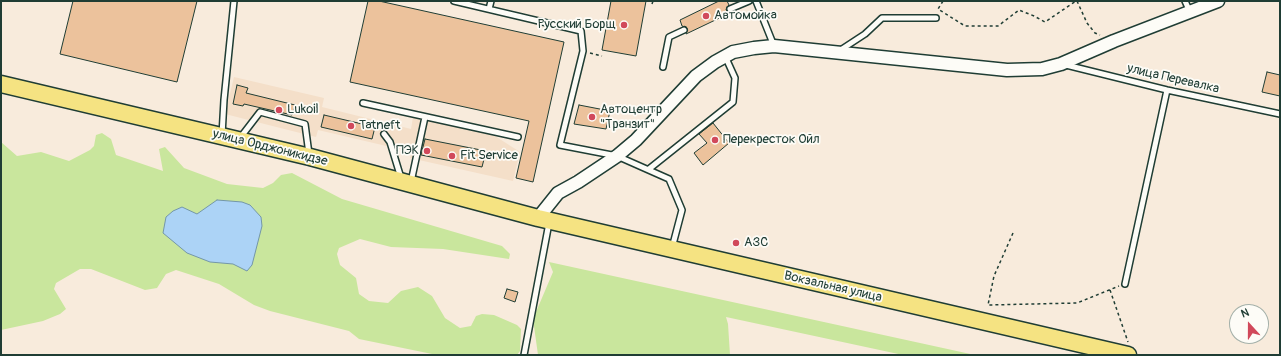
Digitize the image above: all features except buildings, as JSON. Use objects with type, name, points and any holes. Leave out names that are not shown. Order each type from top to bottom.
[{"type":"main road","name":"улица Орджоникидзе","points":[[1,84],[310,157],[544,219]]},
{"type":"main road","name":"Вокзальная улица","points":[[544,219],[1129,351]]},
{"type":"street","points":[[544,219],[558,193],[578,182],[617,156],[636,140],[696,76],[733,52],[774,46],[1007,70],[1042,69],[1061,64],[1114,41],[1218,1]]},
{"type":"lane","points":[[222,136],[234,1]]},
{"type":"lane","points":[[454,1],[470,3],[489,10],[581,31],[583,51],[560,145],[617,156],[669,179],[682,210],[672,249]]},
{"type":"lane","points":[[489,10],[491,1]]},
{"type":"lane","points":[[730,9],[749,1]]},
{"type":"lane","points":[[756,1],[774,46]]},
{"type":"lane","points":[[1184,1],[1190,12]]},
{"type":"lane","points":[[837,52],[865,34],[882,18],[936,18]]},
{"type":"lane","points":[[663,67],[669,37],[684,30]]},
{"type":"lane","points":[[649,169],[733,102],[735,78],[725,56]]},
{"type":"lane","name":"улица Перевалка","points":[[1061,64],[1167,90],[1280,114]]},
{"type":"lane","points":[[1125,284],[1167,90]]},
{"type":"lane","points":[[363,103],[518,136]]},
{"type":"lane","points":[[239,140],[260,112],[305,124],[310,157]]},
{"type":"lane","points":[[406,182],[425,117]]},
{"type":"lane","points":[[384,134],[390,142],[406,182]]},
{"type":"lane","points":[[524,355],[544,219]]},
{"type":"path","points":[[943,1],[938,8],[965,26],[998,26],[1019,10],[1045,22],[1077,1],[1087,22],[1095,33],[1114,41]]},
{"type":"path","points":[[583,51],[602,56]]},
{"type":"path","points":[[1012,233],[994,276],[988,305],[1078,302],[1125,284]]},
{"type":"path","points":[[1110,290],[1129,351]]},
{"type":"shaded area","points":[[234,77],[324,98],[322,107],[411,129],[413,117],[495,136],[520,152],[513,181],[410,158],[412,152],[318,130],[316,137],[225,114]]},
{"type":"green space","points":[[102,133],[111,139],[116,155],[163,171],[159,149],[165,147],[184,168],[227,184],[263,188],[273,183],[281,175],[292,173],[342,199],[502,246],[510,254],[509,259],[443,249],[391,247],[360,239],[339,248],[337,254],[340,265],[356,278],[359,294],[369,301],[388,303],[401,291],[418,287],[432,296],[445,318],[460,328],[471,326],[476,316],[482,314],[494,315],[517,325],[521,329],[520,351],[517,355],[437,355],[359,339],[349,331],[270,311],[254,305],[219,284],[176,270],[166,274],[157,288],[145,290],[91,269],[80,269],[56,283],[54,289],[66,309],[60,314],[43,321],[1,330],[1,142],[17,156],[41,152],[69,161],[90,150],[94,146],[96,135]]},
{"type":"green space","points":[[549,262],[975,355],[903,355],[726,317],[728,324],[730,355],[538,355],[533,319],[553,272]]},
{"type":"water","points":[[217,200],[242,202],[250,205],[261,217],[262,226],[252,265],[247,271],[233,264],[210,262],[187,253],[163,233],[166,217],[173,211],[182,207],[197,214]]},
{"type":"place","name":"Автомойка","points":[[706,16]]},
{"type":"place","name":"Русский Борщ","points":[[624,25]]},
{"type":"place","name":"Lukoil","points":[[279,110]]},
{"type":"place","name":"Автоцентр \"Транзит\"","points":[[592,117]]},
{"type":"place","name":"Tatneft","points":[[351,126]]},
{"type":"place","name":"Перекресток Ойл","points":[[715,140]]},
{"type":"place","name":"ПЭК","points":[[427,151]]},
{"type":"place","name":"Fit Service","points":[[452,156]]},
{"type":"place","name":"АЗС","points":[[736,243]]}]
